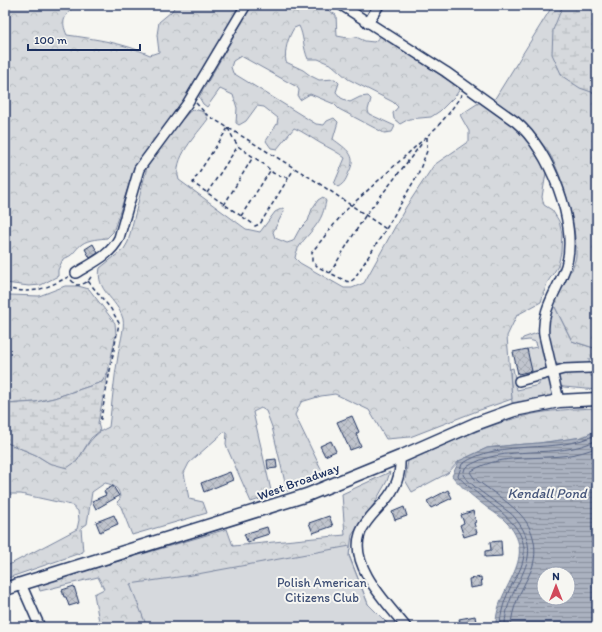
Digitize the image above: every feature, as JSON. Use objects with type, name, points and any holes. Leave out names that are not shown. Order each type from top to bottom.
[{"type":"main road","name":"West Broadway","points":[[5,590],[307,495],[400,457],[475,424],[514,410],[559,401],[597,399]]},
{"type":"street","points":[[76,273],[107,254],[114,247],[119,238],[139,169],[190,98],[246,5]]},
{"type":"street","points":[[341,5],[467,87],[526,130],[540,150],[554,176],[568,224],[569,246],[565,267],[544,316],[542,325],[559,401]]},
{"type":"street","points":[[368,23],[379,5]]},
{"type":"street","points":[[519,381],[570,368],[590,368]]},
{"type":"street","points":[[400,457],[401,468],[396,484],[386,499],[365,524],[360,534],[358,543],[361,559],[369,578],[375,588],[406,627]]},
{"type":"street","points":[[22,584],[40,627]]},
{"type":"path","points":[[330,273],[365,216],[427,137],[449,113],[467,87]]},
{"type":"path","points":[[190,98],[207,115],[386,229]]},
{"type":"path","points":[[228,128],[238,146],[277,175],[289,177]]},
{"type":"path","points":[[228,128],[194,180],[193,184],[255,226],[260,224],[294,169]]},
{"type":"path","points":[[427,137],[427,151],[418,174],[386,229],[352,281],[346,281],[318,267],[314,263],[312,254],[350,206],[427,137]]},
{"type":"path","points":[[207,193],[238,146]]},
{"type":"path","points":[[224,205],[253,157]]},
{"type":"path","points":[[241,216],[270,170]]},
{"type":"path","points":[[5,288],[23,291],[37,291],[76,273]]},
{"type":"path","points":[[88,281],[111,309],[119,323],[100,423]]},
{"type":"green space","points":[[5,5],[75,5],[65,18],[64,26],[67,35],[120,44],[150,55],[159,52],[157,35],[159,22],[171,12],[176,5],[242,5],[186,96],[140,161],[132,176],[113,232],[107,238],[91,240],[79,246],[72,254],[63,259],[58,270],[58,276],[41,285],[29,286],[5,283]]},
{"type":"green space","points":[[252,5],[320,5],[336,15],[337,36],[348,38],[356,37],[365,41],[374,42],[381,36],[460,89],[440,111],[431,117],[409,119],[400,124],[394,119],[393,113],[398,107],[393,102],[348,79],[332,65],[318,59],[308,59],[299,26],[294,28],[287,44],[286,62],[319,80],[335,79],[339,83],[336,92],[341,98],[350,102],[360,97],[368,96],[371,99],[368,110],[369,114],[395,126],[392,132],[384,133],[339,109],[334,104],[310,94],[300,100],[298,97],[299,90],[297,87],[241,56],[233,61],[231,67],[233,73],[316,124],[324,125],[327,121],[334,118],[338,122],[333,139],[346,149],[352,161],[346,179],[338,187],[334,184],[345,158],[339,154],[294,128],[277,149],[271,148],[266,141],[277,124],[278,118],[264,107],[257,106],[246,121],[239,125],[236,123],[237,108],[233,95],[220,89],[207,107],[203,104],[199,97]]},
{"type":"green space","points":[[553,5],[583,5],[597,47],[597,349],[572,341],[553,303],[564,274],[572,270],[576,259],[576,244],[572,217],[559,175],[549,153],[531,131],[494,100]]},
{"type":"green space","points":[[563,5],[597,5],[597,94],[580,88],[562,76],[552,54],[553,30]]},
{"type":"green space","points":[[480,102],[508,121],[522,133],[535,148],[546,173],[542,197],[544,205],[552,210],[559,221],[562,234],[561,252],[558,266],[547,283],[541,302],[517,315],[507,336],[512,399],[410,437],[386,439],[369,410],[335,394],[321,396],[301,402],[295,415],[325,477],[287,491],[272,427],[266,411],[261,408],[253,412],[272,495],[251,502],[228,450],[226,444],[227,433],[224,432],[189,463],[184,473],[189,499],[203,502],[207,513],[132,535],[121,507],[117,502],[120,499],[118,490],[114,486],[105,483],[92,492],[87,524],[81,528],[83,552],[5,579],[5,567],[77,529],[79,520],[78,511],[71,505],[21,494],[5,494],[5,442],[36,455],[49,463],[77,461],[94,437],[109,427],[115,373],[123,332],[123,319],[116,305],[103,289],[99,276],[100,268],[124,249],[128,242],[147,167],[167,137],[189,112],[194,109],[204,112],[208,119],[186,148],[182,156],[178,172],[179,180],[246,229],[260,232],[275,212],[283,208],[284,211],[273,232],[275,238],[287,243],[293,241],[299,230],[308,221],[312,209],[318,200],[323,197],[326,201],[322,216],[298,248],[295,258],[300,263],[344,288],[352,288],[364,283],[406,207],[434,165],[469,141],[469,131],[460,115]]},
{"type":"green space","points":[[65,286],[78,286],[89,289],[115,323],[116,334],[108,372],[102,382],[54,398],[36,402],[5,404],[5,293],[10,295],[39,296]]},
{"type":"green space","points":[[553,303],[572,341],[597,349],[597,358],[589,359],[590,367],[555,364],[548,342],[546,323]]},
{"type":"green space","points":[[537,333],[539,335],[549,369],[528,375],[527,372],[531,371],[527,349],[537,347],[536,342],[529,340],[521,341],[523,338]]},
{"type":"green space","points":[[513,368],[517,390],[539,385],[539,380],[550,377],[554,393],[549,396],[512,403],[510,369]]},
{"type":"green space","points":[[590,370],[591,376],[597,376],[597,390],[560,386],[556,375],[559,371]]},
{"type":"green space","points":[[108,372],[98,423],[100,431],[91,438],[77,461],[67,468],[49,463],[36,455],[5,442],[5,404],[36,402],[54,398],[102,382]]},
{"type":"green space","points":[[597,408],[597,430],[583,437],[487,448],[459,461],[448,473],[412,492],[405,480],[408,461],[480,430],[509,420],[542,412]]},
{"type":"green space","points":[[390,472],[387,481],[374,504],[352,535],[349,555],[368,604],[391,627],[100,627],[94,594],[104,589],[98,577],[40,591],[38,585],[227,529],[233,546],[345,535],[342,494]]},
{"type":"green space","name":"Polish American Citizens Club","points":[[350,546],[349,556],[368,604],[391,627],[147,627],[130,584],[192,575]]},
{"type":"water","name":"Kendall Pond","points":[[597,430],[597,627],[496,627],[497,613],[518,562],[519,550],[517,537],[506,522],[470,494],[452,476],[459,461],[487,448],[583,437]]},
{"type":"building","points":[[93,244],[98,253],[90,258],[85,249]]},
{"type":"building","points":[[527,349],[532,371],[518,374],[513,352]]},
{"type":"building","points":[[352,416],[359,432],[356,434],[361,446],[350,450],[337,422]]},
{"type":"building","points":[[331,441],[336,451],[325,456],[320,446]]},
{"type":"building","points":[[276,459],[277,468],[268,469],[267,460]]},
{"type":"building","points":[[230,472],[233,480],[204,492],[201,483]]},
{"type":"building","points":[[113,486],[119,496],[96,509],[92,501],[106,495],[104,491]]},
{"type":"building","points":[[448,490],[452,498],[431,508],[427,501]]},
{"type":"building","points":[[404,507],[407,516],[395,520],[392,512]]},
{"type":"building","points":[[473,511],[477,533],[464,537],[460,525],[464,523],[461,515]]},
{"type":"building","points":[[114,515],[118,524],[100,532],[96,522]]},
{"type":"building","points":[[329,516],[333,526],[313,533],[309,523]]},
{"type":"building","points":[[267,527],[269,534],[253,539],[253,541],[248,543],[244,534]]},
{"type":"building","points":[[501,541],[502,556],[485,557],[485,551],[491,550],[490,542]]},
{"type":"building","points":[[481,577],[482,586],[470,588],[469,579]]},
{"type":"building","points":[[74,586],[79,603],[69,606],[62,590]]},
{"type":"building","points":[[475,616],[476,622],[468,623],[468,627],[461,627],[459,619]]}]
